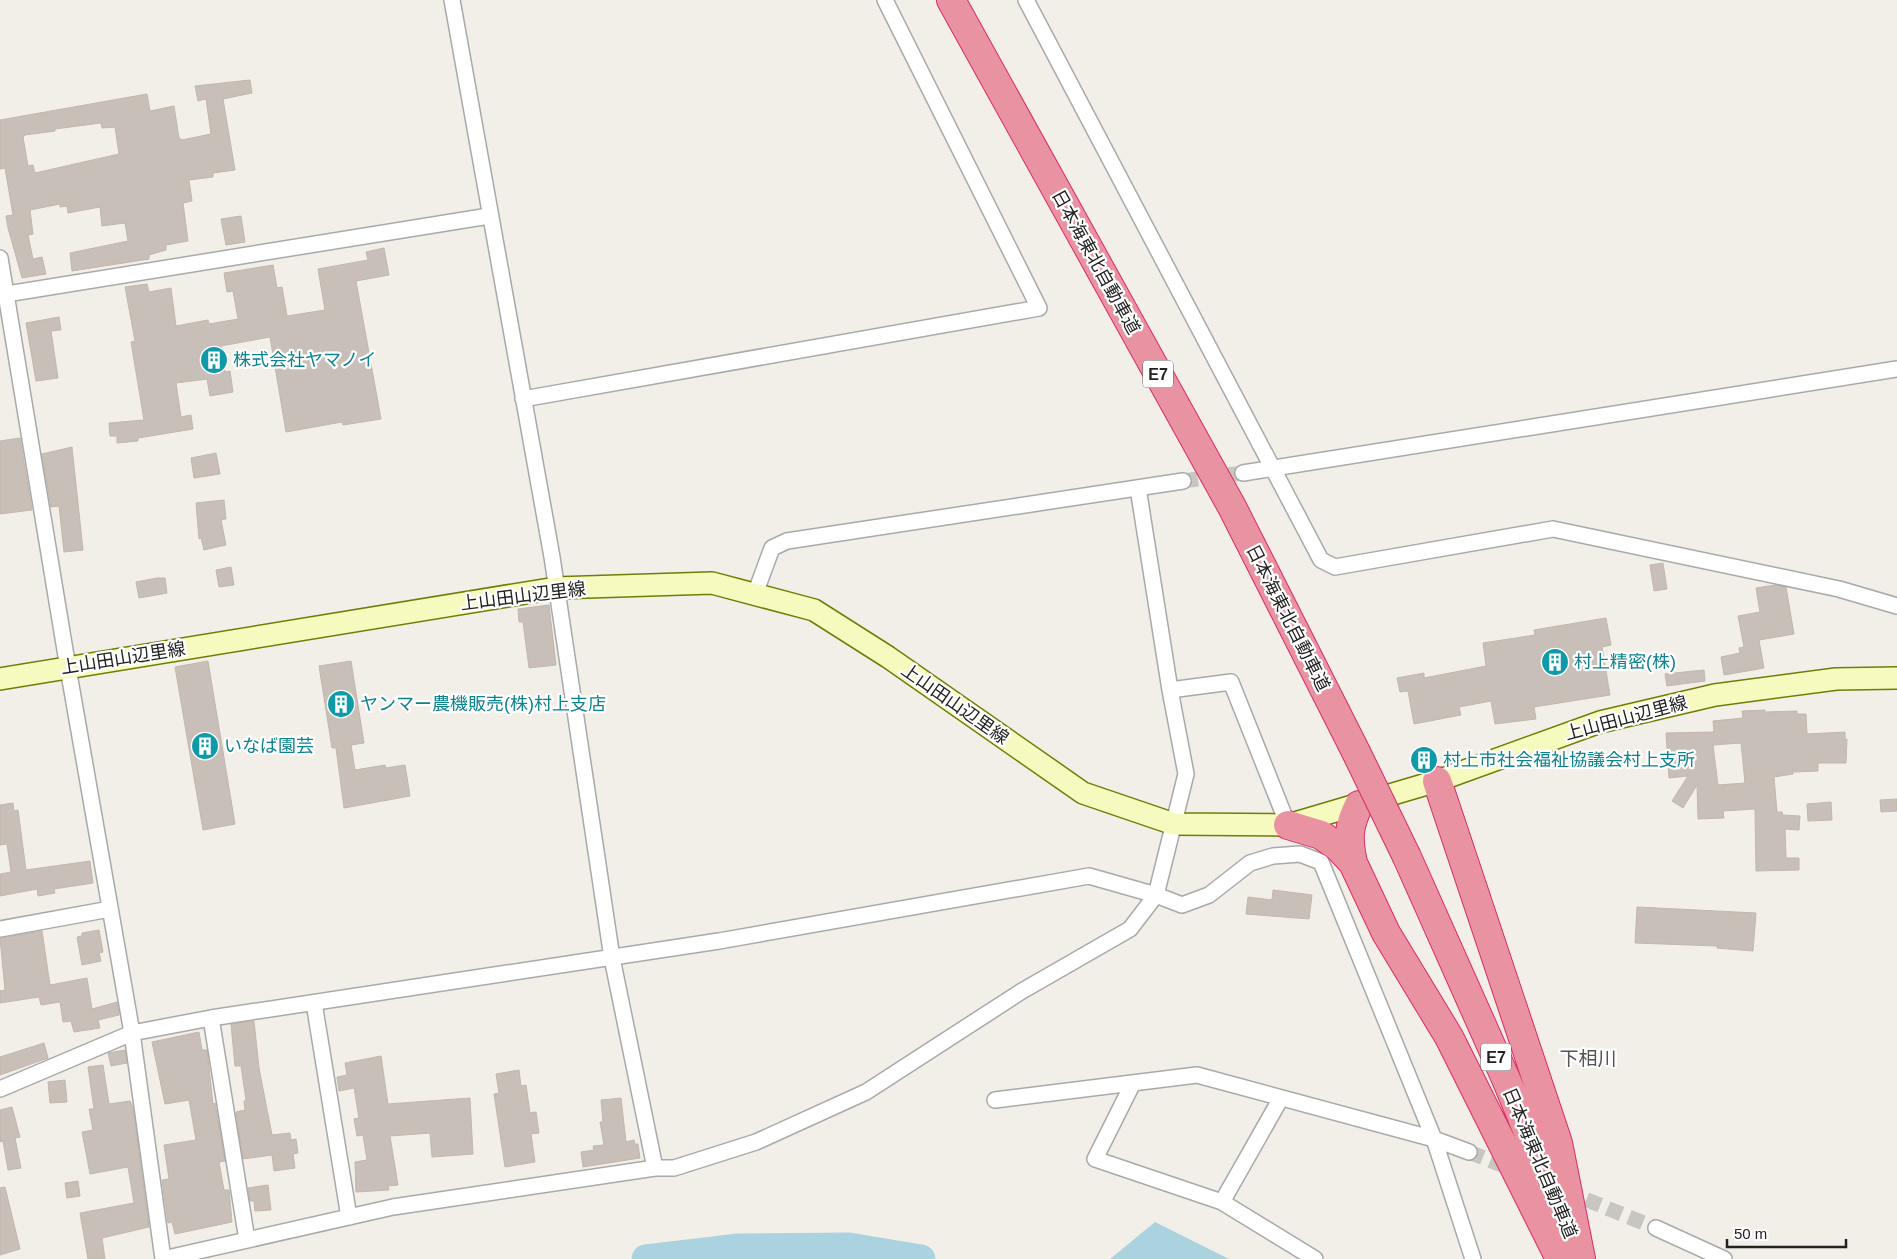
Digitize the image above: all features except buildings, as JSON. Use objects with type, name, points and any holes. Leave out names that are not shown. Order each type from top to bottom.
[{"type":"highway","name":"日本海東北自動車道","points":[[951,0],[1232,507],[1356,752],[1407,857],[1506,1079],[1581,1259]]},
{"type":"highway","points":[[1437,781],[1558,1143],[1581,1259]]},
{"type":"highway","points":[[1360,805],[1351,820],[1348,840],[1353,863],[1386,934],[1449,1037],[1560,1259]]},
{"type":"highway","points":[[1288,825],[1321,835],[1338,847],[1353,863]]},
{"type":"main road","name":"上山田山辺里線","points":[[0,679],[556,588],[712,583],[814,610],[888,657],[1082,793],[1174,824],[1288,825],[1437,781],[1600,722],[1715,695],[1836,679],[1897,678]]},
{"type":"street","points":[[452,0],[556,588],[612,958],[655,1168]]},
{"type":"street","points":[[523,399],[1039,308],[885,0]]},
{"type":"street","points":[[1026,0],[1321,560],[1335,567],[1553,529],[1838,589],[1897,606]]},
{"type":"street","points":[[3,294],[490,216]]},
{"type":"street","points":[[0,258],[3,294],[132,1033],[163,1259],[393,1207],[655,1168],[674,1168],[756,1142],[866,1092],[1022,991],[1130,929],[1156,895],[1186,774],[1170,690],[1138,488]]},
{"type":"street","points":[[1243,473],[1897,368]]},
{"type":"street","points":[[755,594],[772,548],[787,541],[1183,481]]},
{"type":"street","points":[[1170,690],[1231,682],[1288,825]]},
{"type":"street","points":[[0,1089],[132,1033],[211,1018],[612,958],[1088,876],[1156,895],[1182,905],[1209,895],[1250,863],[1273,856],[1300,854],[1321,862],[1434,1139],[1473,1259]]},
{"type":"street","points":[[0,929],[110,909]]},
{"type":"street","points":[[314,1003],[349,1217]]},
{"type":"street","points":[[211,1018],[247,1240]]},
{"type":"street","points":[[995,1100],[1197,1075],[1434,1139],[1469,1152]]},
{"type":"street","points":[[1133,1083],[1095,1159],[1222,1202],[1315,1259]]},
{"type":"street","points":[[1222,1202],[1281,1098]]},
{"type":"street","points":[[1656,1228],[1724,1259]]},
{"type":"water","points":[[1155,1222],[1229,1259],[1110,1259]]},
{"type":"waterway","points":[[646,1259],[739,1248],[849,1247],[921,1259]]},
{"type":"tunnel","points":[[1183,481],[1243,473]]},
{"type":"tunnel","points":[[1469,1152],[1514,1170]]},
{"type":"tunnel","points":[[1565,1191],[1656,1228]]},
{"type":"place","name":"株式会社ヤマノイ","points":[[214,360]]},
{"type":"place","name":"村上精密(株)","points":[[1555,662]]},
{"type":"place","name":"ヤンマー農機販売(株)村上支店","points":[[341,704]]},
{"type":"place","name":"いなば園芸","points":[[205,746]]},
{"type":"place","name":"村上市社会福祉協議会村上支所","points":[[1424,760]]},
{"type":"district","name":"下相川","points":[[1588,1058]]}]
